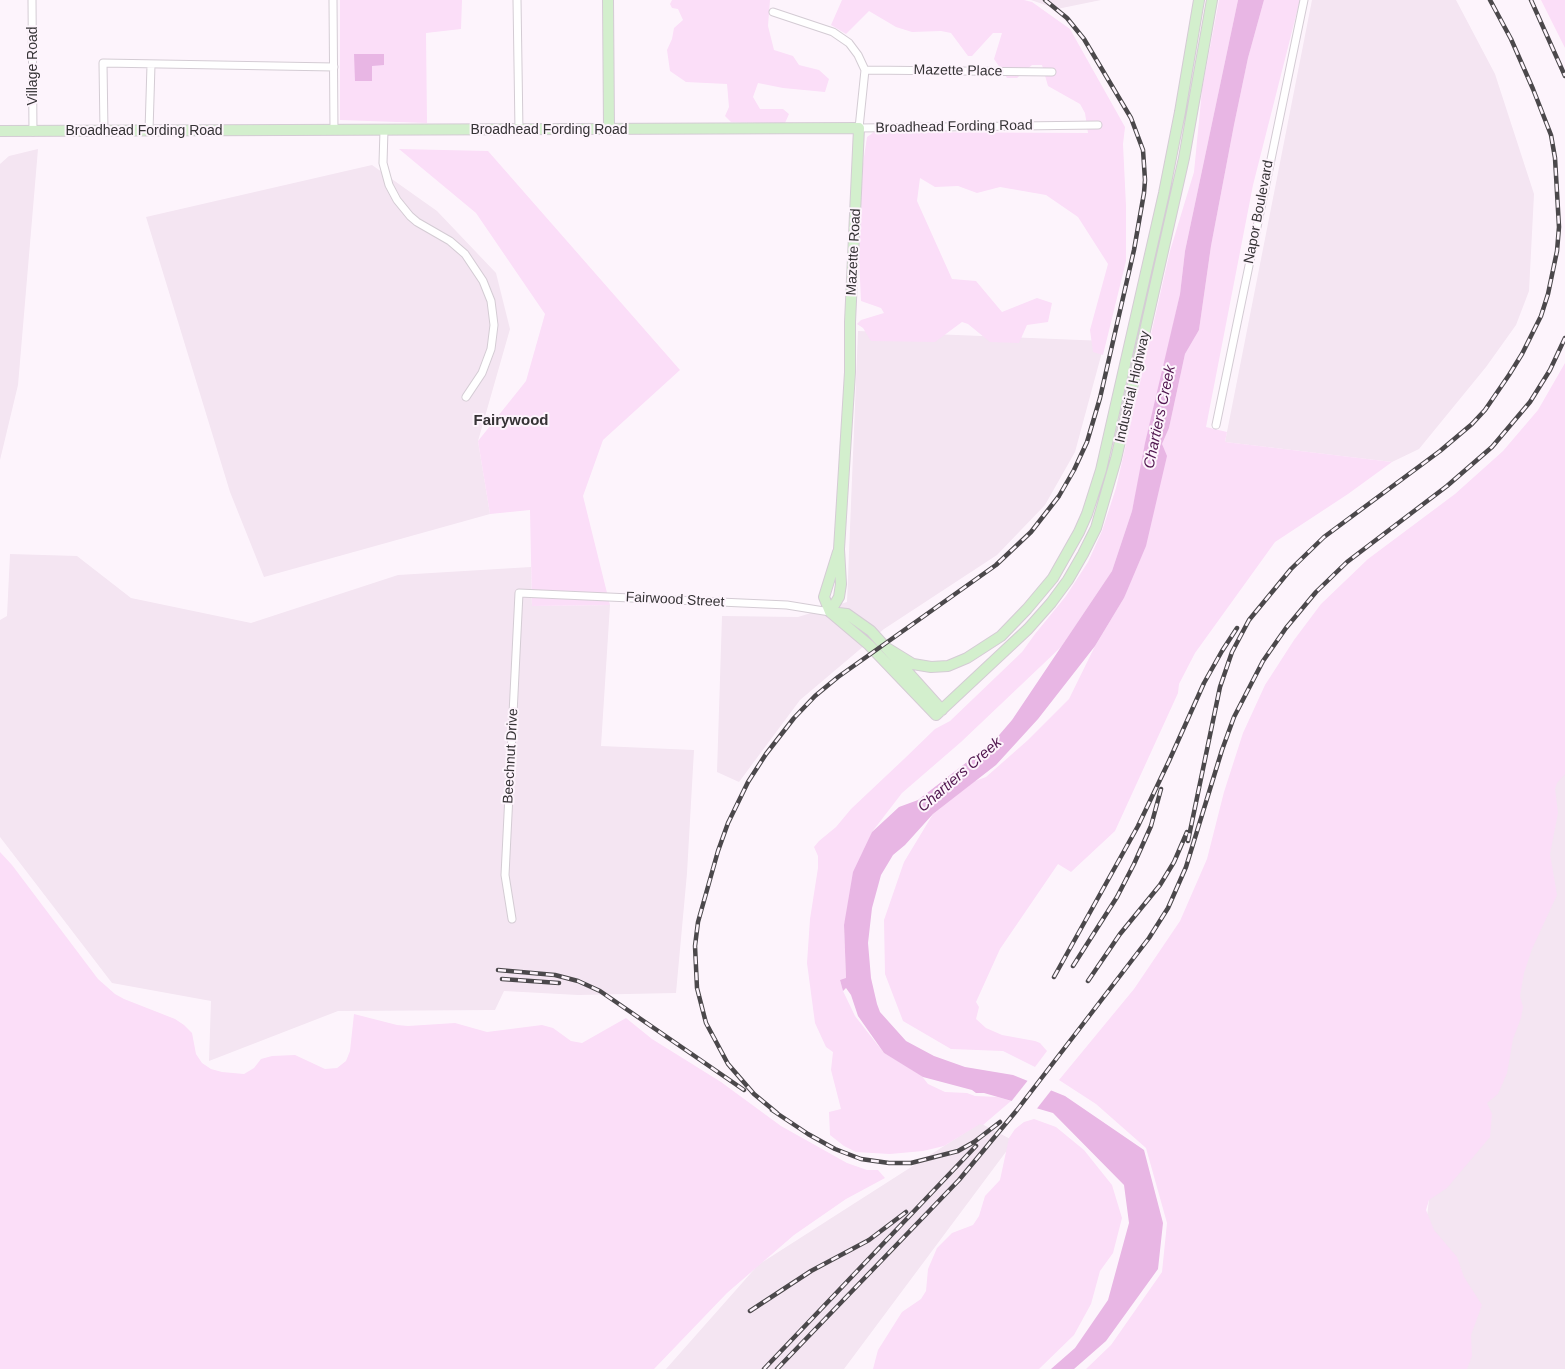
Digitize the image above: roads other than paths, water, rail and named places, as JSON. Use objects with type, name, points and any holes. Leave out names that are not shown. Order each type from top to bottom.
[{"type":"street","name":"Village Road","points":[[32,0],[33,132]]},
{"type":"street","points":[[333,0],[334,130]]},
{"type":"street","points":[[517,0],[519,130]]},
{"type":"street","points":[[608,0],[609,130]]},
{"type":"street","name":"Industrial Highway","points":[[886,648],[913,664],[931,667],[956,663],[966,658],[1000,636],[1028,609],[1053,578],[1080,532],[1093,498],[1112,422],[1170,164],[1199,0]]},
{"type":"street","name":"Industrial Highway","points":[[939,712],[1014,643],[1046,610],[1077,566],[1096,528],[1118,451],[1177,188],[1212,0]]},
{"type":"street","name":"Napor Boulevard","points":[[1216,425],[1304,0]]},
{"type":"street","points":[[773,12],[833,32],[848,43],[858,54],[865,70]]},
{"type":"street","points":[[104,131],[103,63],[334,66]]},
{"type":"street","points":[[149,130],[151,65]]},
{"type":"street","name":"Mazette Place","points":[[865,70],[1052,72]]},
{"type":"street","name":"Mazette Road","points":[[830,612],[839,597],[841,565],[839,549],[850,372],[850,322],[860,128],[865,70]]},
{"type":"street","name":"Broadhead Fording Road","points":[[0,131],[609,130],[1098,125]]},
{"type":"street","points":[[384,130],[383,163],[397,200],[417,222],[450,241],[465,254],[483,280],[491,301],[494,325],[491,349],[482,373],[466,397]]},
{"type":"street","name":"Mazette Road","points":[[830,612],[824,597],[839,549]]},
{"type":"street","name":"Fairwood Street","points":[[519,593],[787,606],[847,614],[871,631],[939,712]]},
{"type":"street","name":"Beechnut Drive","points":[[512,918],[505,875],[519,593]]},
{"type":"street","points":[[830,612],[841,624],[864,641],[939,712]]},
{"type":"water","name":"Chartiers Creek","points":[[1238,0],[1264,0],[1248,58],[1234,125],[1211,246],[1199,330],[1185,354],[1169,428],[1162,444],[1167,456],[1146,546],[1124,598],[1095,646],[1038,719],[996,765],[933,814],[905,845],[893,855],[881,875],[872,908],[868,943],[871,978],[877,1004],[880,1012],[906,1041],[934,1056],[965,1067],[1013,1075],[1065,1096],[1144,1150],[1163,1223],[1158,1269],[1106,1341],[1074,1369],[1051,1369],[1075,1348],[1108,1300],[1129,1223],[1124,1185],[1053,1113],[923,1077],[884,1053],[858,1016],[851,995],[846,988],[843,991],[840,980],[846,978],[844,925],[853,872],[872,832],[899,807],[918,800],[994,741],[1012,720],[1112,571],[1132,511],[1145,443],[1180,294],[1185,251]]},
{"type":"water","points":[[354,54],[384,54],[384,65],[372,66],[372,81],[355,81]]},
{"type":"railway","points":[[777,1113],[754,1094],[728,1064],[706,1023],[697,988],[695,946],[698,922],[728,823],[748,782],[766,754],[794,718],[815,696],[838,677],[996,565],[1031,532],[1059,496],[1074,470],[1087,442],[1100,398],[1134,250],[1144,193],[1143,150],[1131,118],[1084,39],[1067,18],[1045,0]]},
{"type":"railway","points":[[1188,841],[1220,687],[1232,652],[1249,620],[1291,569],[1324,537],[1440,451],[1472,424],[1485,410],[1509,375],[1541,316],[1548,294],[1557,251],[1559,227],[1555,158],[1551,135],[1533,89],[1511,39],[1490,0]]},
{"type":"railway","points":[[1531,0],[1565,76]]},
{"type":"railway","points":[[777,1369],[959,1180],[1017,1110],[1149,938],[1168,908],[1186,867],[1234,717],[1263,661],[1286,628],[1316,592],[1347,562],[1447,486],[1492,447],[1530,402],[1550,370],[1565,338]]},
{"type":"railway","points":[[1054,977],[1138,826],[1204,683],[1237,628]]},
{"type":"railway","points":[[1073,966],[1117,897],[1134,864],[1151,826],[1161,789]]},
{"type":"railway","points":[[1088,981],[1120,934],[1160,885],[1174,862],[1187,832]]},
{"type":"railway","points":[[498,970],[555,975],[578,981],[600,991],[744,1090]]},
{"type":"railway","points":[[502,979],[559,983]]},
{"type":"railway","points":[[772,1110],[835,1149],[861,1159],[889,1163],[911,1163],[958,1151],[974,1142],[1000,1122]]},
{"type":"railway","points":[[764,1369],[976,1146]]},
{"type":"railway","points":[[750,1311],[811,1271],[869,1240],[906,1212]]},
{"type":"district","name":"Fairywood","points":[[511,421]]}]
